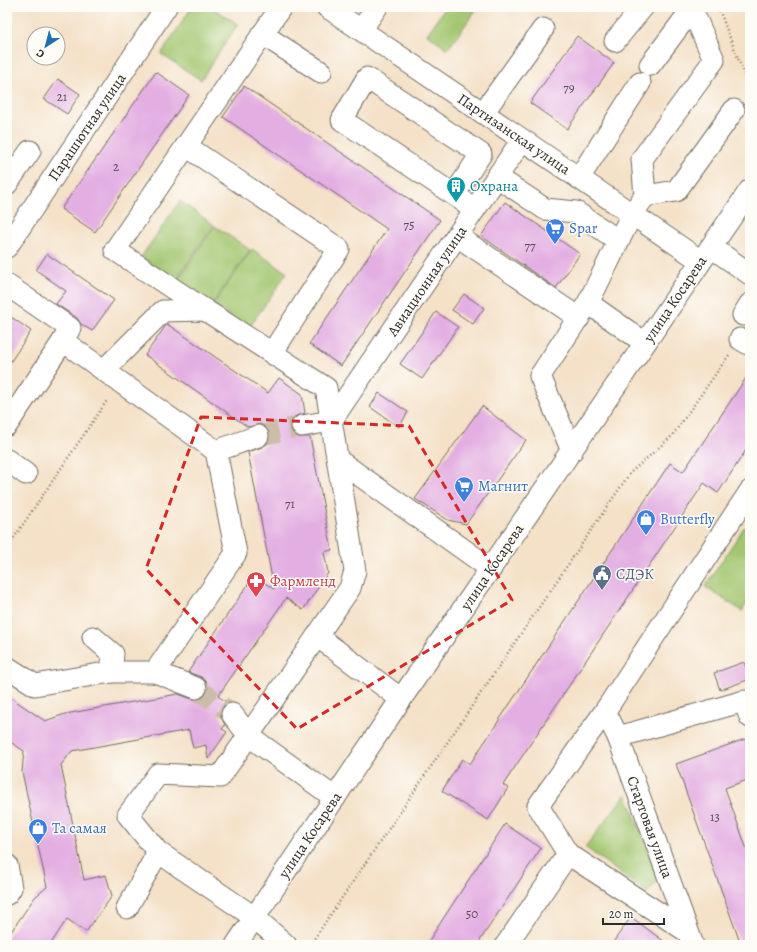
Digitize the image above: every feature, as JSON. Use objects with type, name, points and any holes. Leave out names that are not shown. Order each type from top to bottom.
[{"type":"street","name":"Парашютная улица","points":[[7,247],[166,7]]},
{"type":"street","points":[[281,7],[115,250],[326,388],[355,571],[350,588],[220,777],[158,774],[128,815],[158,852],[254,917],[286,945]]},
{"type":"street","name":"Партизанская улица","points":[[327,7],[632,214],[706,254],[750,274]]},
{"type":"street","points":[[361,30],[377,7]]},
{"type":"street","points":[[615,41],[643,7]]},
{"type":"street","points":[[650,65],[692,8]]},
{"type":"street","points":[[572,451],[540,376],[583,310],[632,214],[645,196],[642,159],[714,60],[692,8]]},
{"type":"street","points":[[483,113],[543,29]]},
{"type":"street","points":[[262,34],[320,72]]},
{"type":"street","points":[[454,195],[481,154],[367,78],[342,120],[454,195],[475,209]]},
{"type":"street","points":[[579,178],[640,83]]},
{"type":"street","points":[[645,196],[676,191],[734,110]]},
{"type":"street","name":"Авиационная улица","points":[[331,421],[522,140]]},
{"type":"street","points":[[186,146],[338,249],[272,353]]},
{"type":"street","points":[[7,184],[30,151]]},
{"type":"street","points":[[497,177],[545,209],[576,212],[619,241]]},
{"type":"street","name":"улица Косарева","points":[[236,945],[401,699],[750,190]]},
{"type":"street","points":[[457,236],[583,310],[645,343]]},
{"type":"street","points":[[7,285],[70,328],[63,341],[7,425]]},
{"type":"street","points":[[112,376],[163,311],[205,310]]},
{"type":"street","points":[[63,341],[216,451],[236,554],[155,672]]},
{"type":"street","points":[[302,426],[331,421]]},
{"type":"street","points":[[216,451],[258,436]]},
{"type":"street","points":[[7,460],[26,474]]},
{"type":"street","points":[[338,460],[491,569]]},
{"type":"street","points":[[690,939],[568,854],[538,806],[605,711],[750,491]]},
{"type":"street","points":[[317,636],[401,699]]},
{"type":"street","points":[[93,637],[113,654],[111,672]]},
{"type":"street","points":[[7,667],[35,685],[111,672],[155,672],[196,688]]},
{"type":"street","points":[[618,737],[744,701],[750,717]]},
{"type":"street","name":"Стартовая улица","points":[[605,711],[618,737],[690,939]]},
{"type":"street","points":[[232,714],[249,736],[335,798]]},
{"type":"street","points":[[127,908],[158,852]]},
{"type":"street","points":[[506,945],[568,854]]},
{"type":"street","points":[[7,865],[11,888],[7,894]]},
{"type":"path","points":[[718,7],[750,89]]},
{"type":"path","points":[[310,945],[630,473],[672,436],[745,342]]},
{"type":"path","points":[[7,548],[112,376]]},
{"type":"highlighted area","points":[[201,417],[409,426],[512,600],[297,729],[146,569]]},
{"type":"green space","points":[[192,7],[211,7],[238,24],[201,80],[161,54]]},
{"type":"green space","points":[[446,7],[478,7],[448,49],[427,34]]},
{"type":"green space","points":[[180,201],[214,225],[175,281],[141,257]]},
{"type":"green space","points":[[215,226],[250,250],[211,306],[176,282]]},
{"type":"green space","points":[[252,249],[287,273],[248,329],[213,305]]},
{"type":"green space","points":[[744,527],[750,531],[750,599],[742,611],[705,587]]},
{"type":"green space","points":[[626,794],[660,878],[647,893],[585,847]]},
{"type":"building","points":[[577,36],[614,63],[567,129],[530,103]]},
{"type":"building","points":[[156,72],[189,95],[95,232],[61,209]]},
{"type":"building","points":[[58,79],[80,94],[67,114],[44,99]]},
{"type":"building","points":[[244,86],[440,220],[341,366],[309,344],[387,229],[223,117]]},
{"type":"building","points":[[505,202],[580,254],[556,288],[481,236]]},
{"type":"building","points":[[47,254],[114,300],[92,331],[81,324],[77,318],[56,304],[66,291],[36,270]]},
{"type":"building","points":[[464,294],[484,308],[473,324],[452,310]]},
{"type":"building","points":[[436,312],[458,327],[422,379],[400,364]]},
{"type":"building","points":[[7,314],[31,331],[7,367]]},
{"type":"building","points":[[167,324],[268,393],[279,378],[302,394],[305,413],[294,417],[290,428],[298,437],[310,437],[332,550],[324,552],[328,573],[303,610],[286,598],[218,696],[228,703],[221,709],[220,715],[225,725],[222,729],[227,732],[208,759],[206,745],[193,748],[189,730],[72,751],[61,765],[84,880],[106,875],[112,896],[86,932],[67,919],[50,945],[7,945],[7,938],[17,923],[35,897],[47,887],[22,772],[24,751],[7,740],[7,695],[45,721],[65,714],[178,694],[198,700],[203,698],[207,693],[208,686],[206,681],[201,677],[188,672],[254,576],[274,589],[248,452],[267,444],[270,439],[269,432],[266,427],[261,424],[248,427],[145,355]]},
{"type":"building","points":[[750,372],[750,444],[718,493],[704,483],[503,785],[508,788],[488,820],[442,791],[462,759],[470,764],[670,463],[683,472]]},
{"type":"building","points":[[379,393],[408,412],[399,427],[370,407]]},
{"type":"building","points":[[482,406],[526,440],[466,524],[448,520],[415,499]]},
{"type":"building","points":[[744,662],[750,679],[720,690],[714,673]]},
{"type":"building","points":[[745,739],[750,754],[750,779],[725,788],[750,858],[750,945],[741,945],[676,764]]},
{"type":"building","points":[[505,824],[541,848],[477,945],[426,945]]},
{"type":"building","points":[[631,917],[669,945],[611,945]]},
{"type":"tunnel","points":[[258,436],[302,426]]},
{"type":"tunnel","points":[[196,688],[232,714]]},
{"type":"place","name":"Охрана","points":[[456,203]]},
{"type":"place","name":"Spar","points":[[555,245]]},
{"type":"place","name":"Магнит","points":[[464,503]]},
{"type":"place","name":"Butterfly","points":[[646,536]]},
{"type":"place","name":"СДЭК","points":[[602,591]]},
{"type":"place","name":"Фармленд","points":[[256,598]]},
{"type":"place","name":"Та самая","points":[[38,845]]}]
